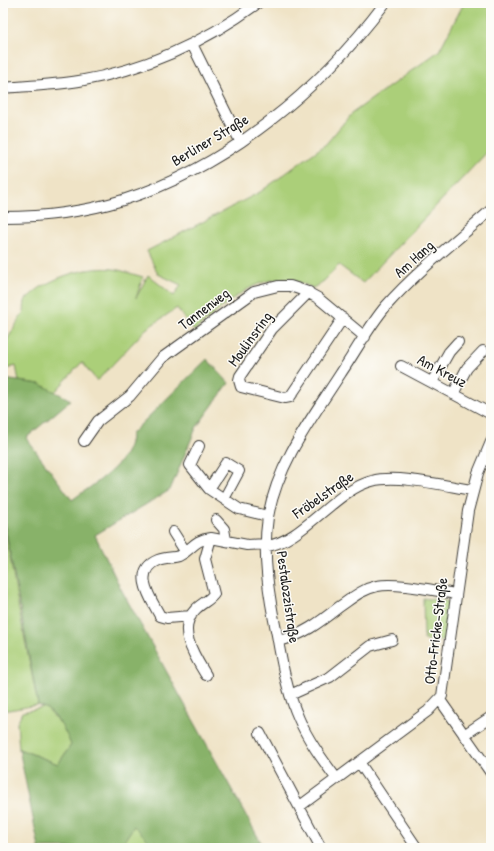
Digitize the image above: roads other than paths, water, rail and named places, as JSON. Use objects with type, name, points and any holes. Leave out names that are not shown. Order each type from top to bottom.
[{"type":"street","points":[[3,88],[66,83],[96,77],[144,64],[192,44],[226,26],[258,3]]},
{"type":"street","name":"Berliner Straße","points":[[3,217],[65,212],[123,200],[177,178],[240,141],[275,116],[311,85],[351,46],[385,3]]},
{"type":"street","points":[[192,44],[240,141]]},
{"type":"street","name":"Am Hang","points":[[365,337],[378,316],[398,293],[491,210]]},
{"type":"street","name":"Tannenweg","points":[[84,441],[98,420],[130,396],[162,358],[248,295],[261,290],[278,286],[290,286],[309,292],[365,337]]},
{"type":"street","name":"Moulinsring","points":[[309,292],[268,334],[240,376],[239,380],[241,387],[285,398],[290,397],[343,318]]},
{"type":"street","name":"Pestalozzistraße","points":[[336,778],[307,735],[290,695],[269,590],[266,545],[268,516],[277,483],[291,451],[365,337]]},
{"type":"street","points":[[432,382],[449,352],[458,342]]},
{"type":"street","points":[[454,394],[470,365],[483,351]]},
{"type":"street","name":"Am Kreuz","points":[[401,366],[491,414]]},
{"type":"street","name":"Otto-Fricke-Straße","points":[[300,806],[428,711],[440,700],[445,688],[463,537],[473,490],[491,442]]},
{"type":"street","points":[[199,446],[190,465],[209,489],[239,509],[268,516]]},
{"type":"street","points":[[209,489],[226,463],[239,470],[224,499]]},
{"type":"street","name":"Fröbelstraße","points":[[211,538],[247,545],[281,543],[352,490],[372,481],[397,480],[473,490]]},
{"type":"street","points":[[216,520],[224,529],[226,540]]},
{"type":"street","points":[[173,532],[185,551]]},
{"type":"street","points":[[191,616],[167,618],[160,616],[146,590],[144,579],[148,569],[156,561],[180,556],[200,540],[211,538],[205,562],[214,594],[194,611],[191,616],[187,636],[193,653],[206,675]]},
{"type":"street","points":[[278,641],[308,630],[353,597],[376,586],[392,586],[456,594]]},
{"type":"street","points":[[290,695],[330,677],[370,646],[392,640]]},
{"type":"street","points":[[440,700],[491,773]]},
{"type":"street","points":[[464,734],[491,717]]},
{"type":"street","points":[[260,733],[321,848]]},
{"type":"street","points":[[359,762],[416,848]]}]
